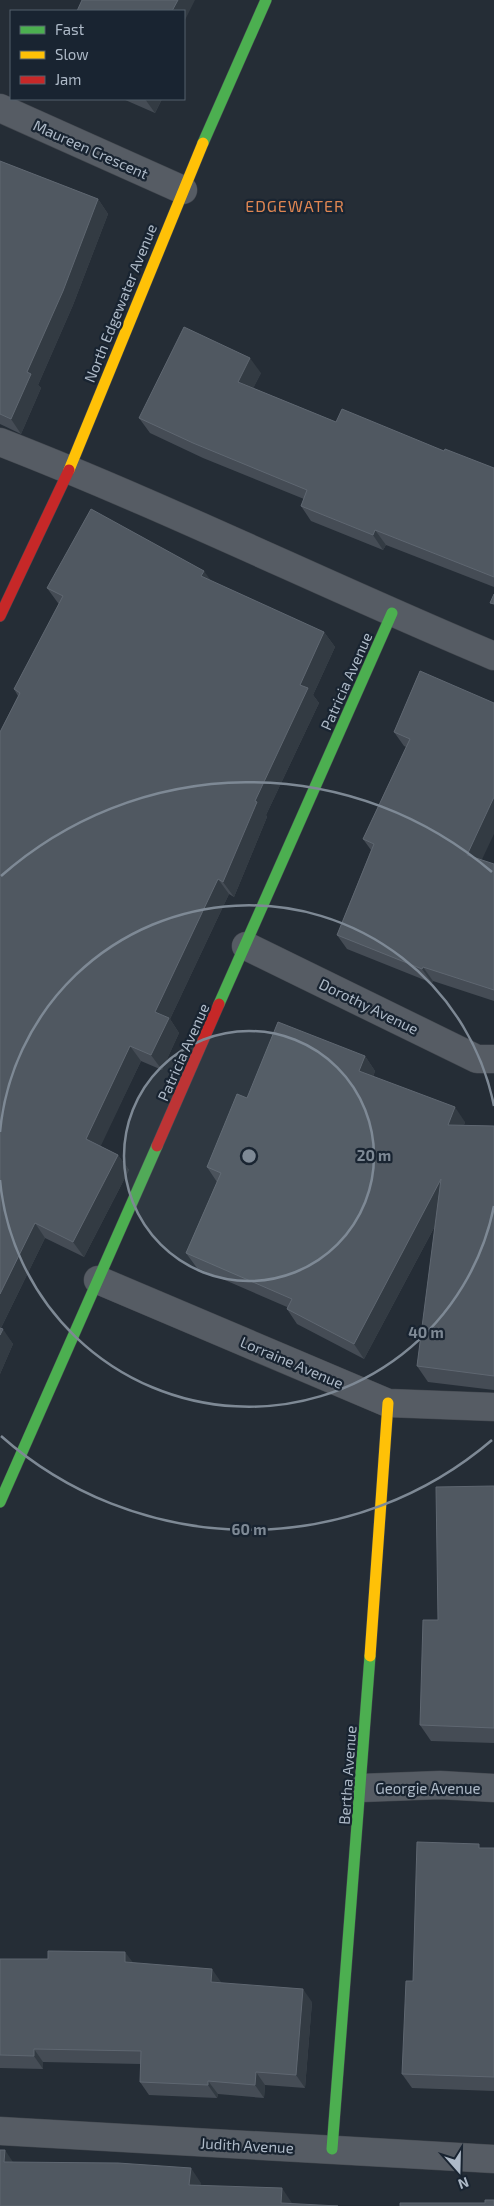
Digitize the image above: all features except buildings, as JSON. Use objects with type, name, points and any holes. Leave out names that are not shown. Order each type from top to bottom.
[{"type":"street","name":"North Edgewater Avenue","points":[[0,616],[69,469],[183,190],[266,0]]},
{"type":"street","name":"Maureen Crescent","points":[[0,108],[183,190]]},
{"type":"street","points":[[0,442],[69,469],[392,613],[494,656]]},
{"type":"street","name":"Patricia Avenue","points":[[0,1502],[392,613]]},
{"type":"street","name":"Dorothy Avenue","points":[[246,946],[477,1059],[494,1059]]},
{"type":"street","name":"Lorraine Avenue","points":[[98,1280],[388,1403],[494,1408]]},
{"type":"street","name":"Bertha Avenue","points":[[332,2149],[361,1788],[388,1403]]},
{"type":"street","name":"Georgie Avenue","points":[[361,1788],[440,1785],[494,1788]]},
{"type":"street","name":"Judith Avenue","points":[[0,2131],[494,2159]]},
{"type":"traffic: fast","points":[[203,143],[266,0]]},
{"type":"traffic: fast","points":[[219,1004],[392,613]]},
{"type":"traffic: fast","points":[[0,1502],[157,1146]]},
{"type":"traffic: fast","points":[[332,2149],[370,1656]]},
{"type":"traffic: slow","points":[[69,470],[203,143]]},
{"type":"traffic: slow","points":[[370,1656],[388,1403]]},
{"type":"traffic: jam","points":[[0,616],[69,470]]},
{"type":"traffic: jam","points":[[157,1146],[219,1004]]},
{"type":"district","name":"EDGEWATER","points":[[295,205]]}]
